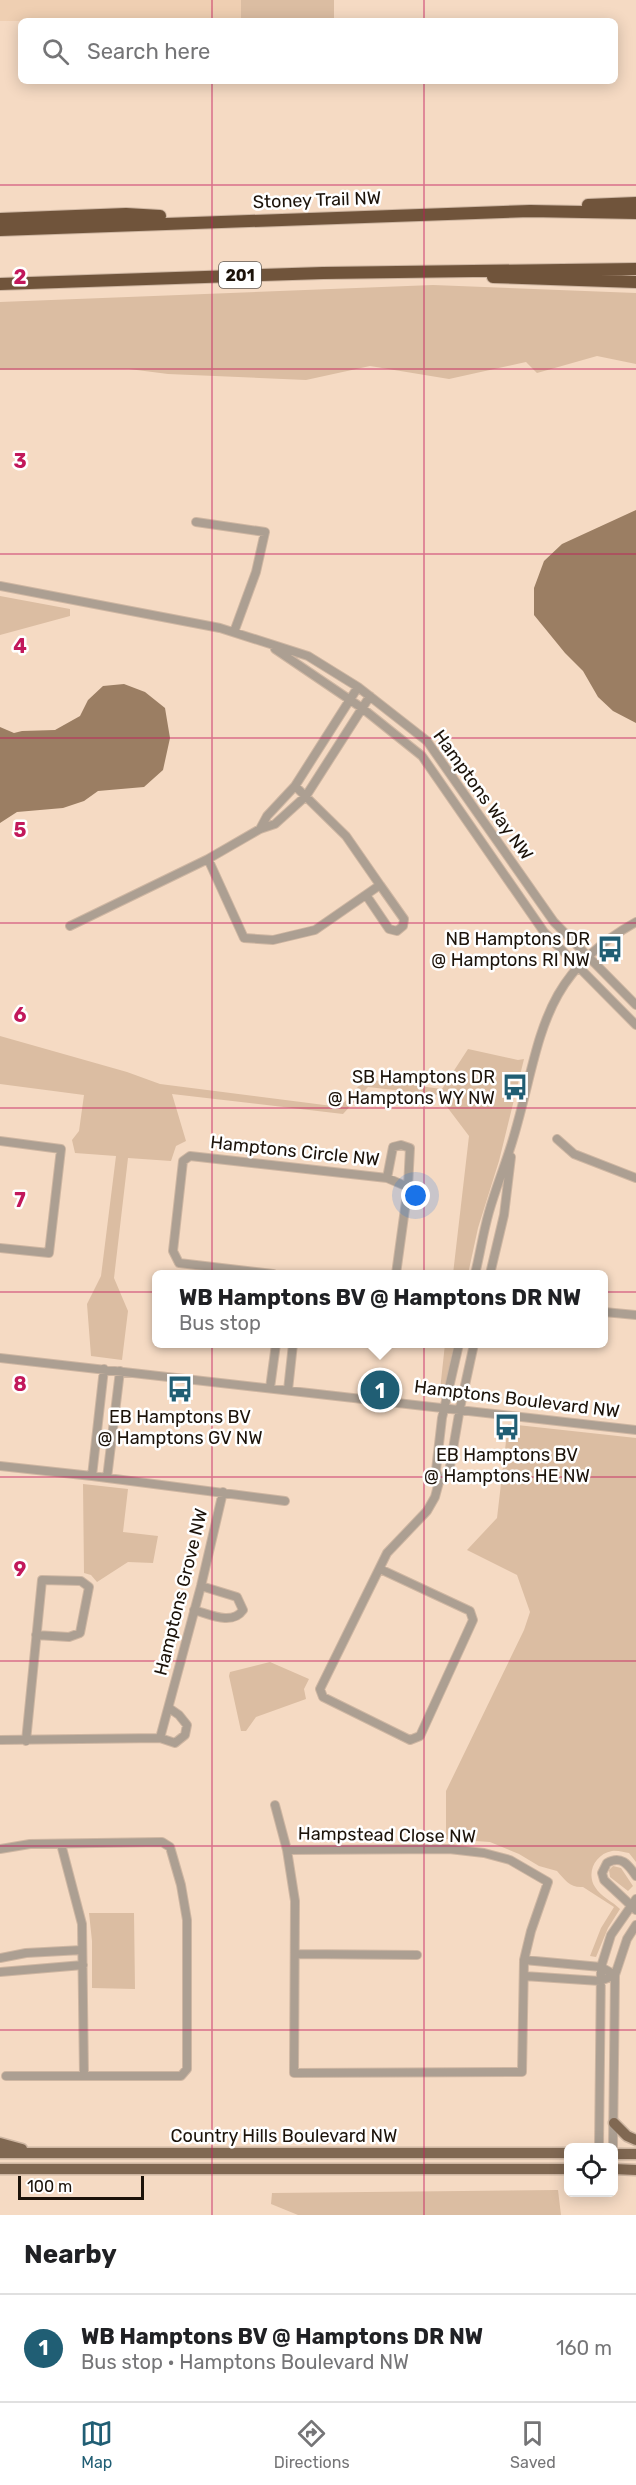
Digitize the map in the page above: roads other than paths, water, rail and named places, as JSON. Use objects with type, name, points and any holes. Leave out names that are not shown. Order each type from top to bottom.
[{"type":"highway","points":[[530,211],[574,205],[636,203]]},
{"type":"highway","name":"Stoney Trail NW","points":[[0,230],[227,220],[530,211],[636,213]]},
{"type":"highway","points":[[0,219],[126,214],[227,220]]},
{"type":"highway","name":"201","points":[[2,285],[475,270],[636,269]]},
{"type":"highway","points":[[475,270],[494,277],[636,282]]},
{"type":"main road","points":[[614,2123],[627,2136],[636,2140]]},
{"type":"main road","points":[[0,2143],[37,2152]]},
{"type":"main road","name":"Country Hills Boulevard NW","points":[[0,2153],[564,2153]]},
{"type":"main road","points":[[618,2154],[636,2154]]},
{"type":"main road","name":"Country Hills Boulevard NW","points":[[0,2169],[564,2169]]},
{"type":"main road","points":[[618,2169],[636,2170]]},
{"type":"street","points":[[196,522],[265,532],[256,572],[234,632]]},
{"type":"street","name":"Hamptons Way NW","points":[[0,586],[234,632],[308,656],[358,687],[427,741],[554,922],[636,1005]]},
{"type":"street","name":"Hamptons Way NW","points":[[268,643],[362,708],[422,756],[544,932],[577,968],[636,1025]]},
{"type":"street","points":[[260,829],[267,816],[295,786],[358,687]]},
{"type":"street","points":[[70,926],[208,859],[260,829],[275,824],[306,796],[370,696]]},
{"type":"street","points":[[295,786],[346,836],[404,919],[403,926],[397,931],[389,929],[366,895]]},
{"type":"street","points":[[470,824],[479,817]]},
{"type":"street","points":[[208,859],[244,938],[273,940],[315,930],[380,885]]},
{"type":"street","points":[[476,1270],[489,1212],[513,1138],[549,1010],[563,984],[587,956],[636,922]]},
{"type":"street","points":[[491,1270],[504,1215],[513,1138]]},
{"type":"street","points":[[556,1139],[574,1154],[636,1178]]},
{"type":"street","points":[[0,1141],[61,1149],[49,1253],[0,1248]]},
{"type":"street","name":"Hamptons Circle NW","points":[[387,1178],[393,1147],[404,1145],[411,1151],[397,1270]]},
{"type":"street","name":"Hamptons Circle NW","points":[[233,1270],[178,1263],[173,1251],[183,1161],[190,1156],[387,1178],[408,1187]]},
{"type":"street","points":[[608,1312],[636,1315]]},
{"type":"street","points":[[270,1388],[275,1348]]},
{"type":"street","points":[[288,1390],[293,1348]]},
{"type":"street","points":[[380,1569],[470,1611],[472,1614],[473,1620],[420,1736],[410,1740],[323,1697],[321,1686],[380,1569],[394,1544],[427,1511],[435,1497],[439,1482],[436,1470],[444,1407],[458,1348]]},
{"type":"street","points":[[439,1482],[449,1472],[473,1348]]},
{"type":"street","name":"Hamptons Boulevard NW","points":[[0,1358],[460,1408],[636,1430]]},
{"type":"street","points":[[92,1476],[104,1369]]},
{"type":"street","points":[[106,1478],[120,1371]]},
{"type":"street","name":"Hamptons Grove NW","points":[[0,1466],[223,1492],[201,1586],[160,1738]]},
{"type":"street","points":[[223,1492],[285,1501]]},
{"type":"street","points":[[26,1741],[36,1635],[42,1580],[81,1581],[89,1587],[80,1633],[69,1637],[36,1635]]},
{"type":"street","points":[[194,1610],[228,1619],[241,1614],[243,1610],[237,1598],[201,1586]]},
{"type":"street","points":[[0,1740],[160,1738],[174,1743],[185,1735],[187,1725],[179,1714],[169,1708]]},
{"type":"street","points":[[275,1805],[287,1850]]},
{"type":"street","points":[[0,1849],[30,1844],[162,1842],[170,1847],[188,1920],[187,2069],[181,2076],[6,2076]]},
{"type":"street","points":[[61,1844],[82,1924],[84,2076]]},
{"type":"street","name":"Hampstead Close NW","points":[[449,1849],[484,1852],[510,1860],[548,1882],[531,1931],[524,1960],[522,2072],[294,2073],[295,1901],[287,1850],[449,1849]]},
{"type":"street","points":[[599,2143],[601,1967],[611,1935],[634,1904],[604,1880],[602,1873],[607,1863],[617,1860],[627,1862],[636,1876]]},
{"type":"street","points":[[613,2143],[615,1975],[627,1939],[636,1924]]},
{"type":"street","points":[[0,1958],[26,1953],[82,1950]]},
{"type":"street","points":[[296,1954],[417,1955]]},
{"type":"street","points":[[524,1960],[601,1967],[615,1975]]},
{"type":"street","points":[[0,1972],[82,1965]]},
{"type":"street","points":[[524,1976],[600,1982],[615,1975]]},
{"type":"place","name":"NB Hamptons DR @ Hamptons RI NW","points":[[610,949]]},
{"type":"place","name":"SB Hamptons DR @ Hamptons WY NW","points":[[515,1087]]},
{"type":"place","name":"EB Hamptons BV @ Hamptons GV NW","points":[[180,1389]]},
{"type":"place","name":"WB Hamptons BV @ Hamptons DR NW","points":[[380,1390]]},
{"type":"place","name":"EB Hamptons BV @ Hamptons HE NW","points":[[507,1427]]}]
